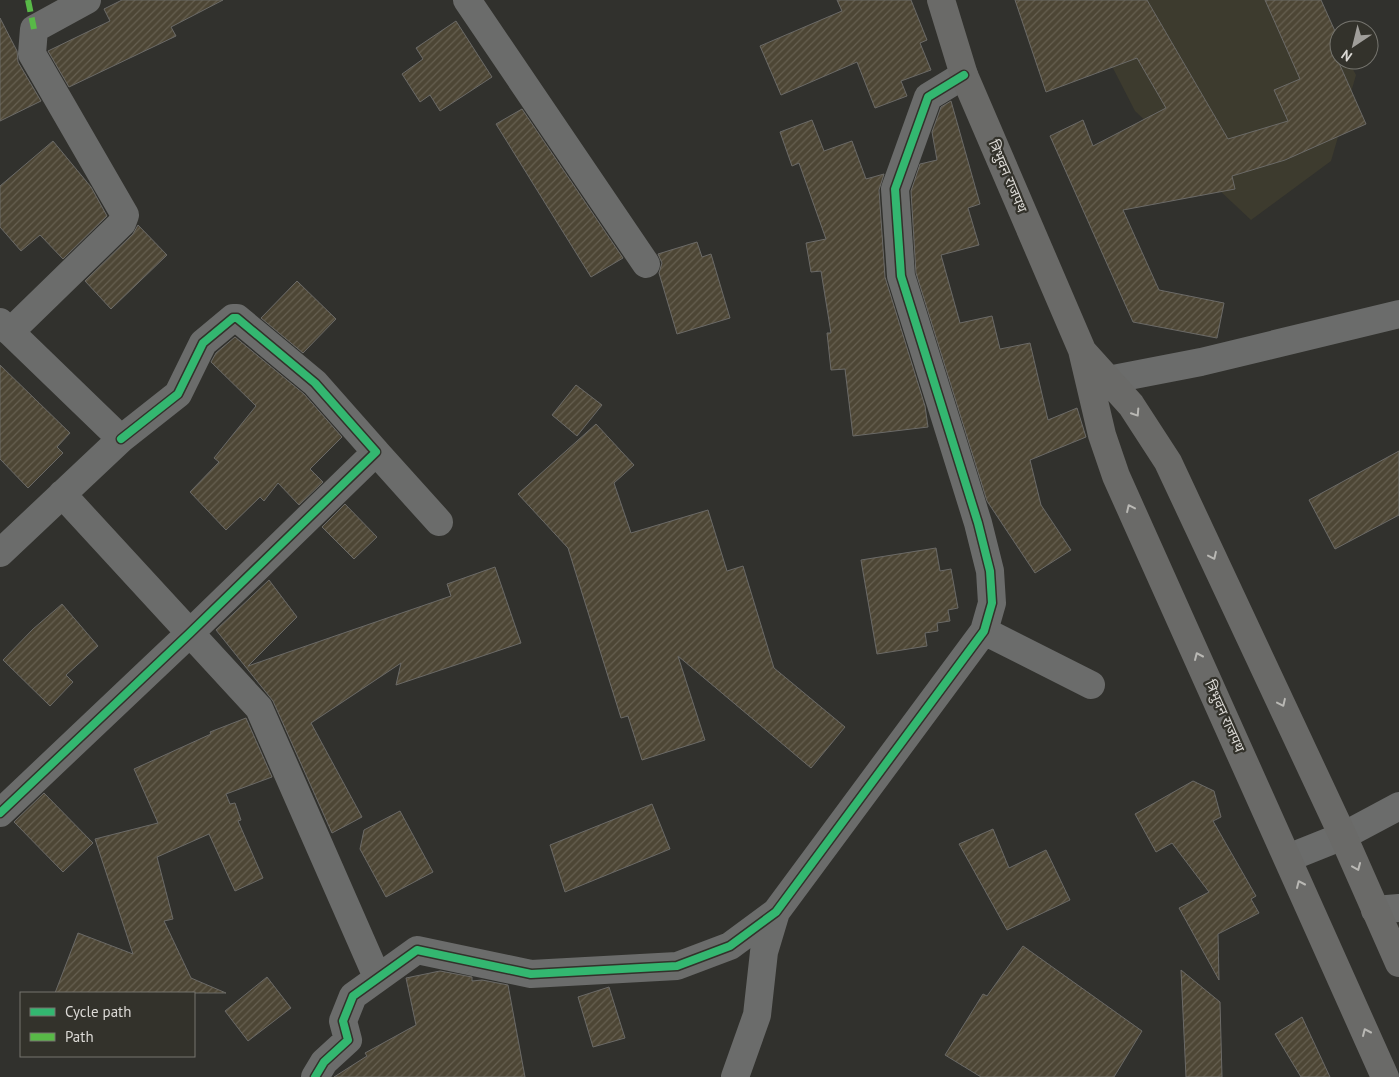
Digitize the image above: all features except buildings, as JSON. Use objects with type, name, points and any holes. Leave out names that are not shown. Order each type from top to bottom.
[{"type":"highway","name":"त्रिभुवन राजपथ","points":[[941,0],[964,75],[1082,350],[1102,435],[1116,476],[1385,1077]]},
{"type":"highway","name":"त्रिभुवन राजपथ","points":[[1082,350],[1131,405],[1168,462],[1344,836],[1387,909],[1399,963]]},
{"type":"street","points":[[87,0],[34,29],[32,54],[125,215],[122,223],[5,327],[121,439]]},
{"type":"street","points":[[467,0],[646,264]]},
{"type":"street","points":[[315,1077],[324,1062],[348,1040],[343,1022],[353,996],[417,950],[530,974],[677,966],[730,946],[776,912],[984,631],[992,603],[990,571],[901,276],[895,189],[928,97],[964,75]]},
{"type":"street","points":[[1108,380],[1201,362],[1399,314]]},
{"type":"street","points":[[0,553],[121,439],[178,394],[202,343],[233,318],[237,318],[314,383],[439,522]]},
{"type":"street","points":[[0,813],[190,634],[376,452]]},
{"type":"street","points":[[62,494],[259,708],[377,977]]},
{"type":"street","points":[[984,631],[1091,684]]},
{"type":"street","points":[[1288,858],[1344,836],[1399,806]]},
{"type":"street","points":[[735,1077],[757,1015],[764,952],[776,912]]},
{"type":"shaded area","points":[[1078,0],[1315,0],[1329,35],[1329,70],[1353,70],[1356,75],[1331,161],[1251,220],[1135,111]]},
{"type":"marked path","points":[[28,0],[34,29]]},
{"type":"cycle path","points":[[315,1077],[324,1062],[348,1040],[343,1021],[353,996],[417,950],[531,974],[677,966],[730,946],[776,912],[984,631],[992,603],[990,571],[978,523],[901,276],[895,189],[928,97],[964,75]]},
{"type":"cycle path","points":[[0,813],[190,633],[376,452],[315,383],[237,318],[233,318],[203,343],[178,394],[121,439]]}]
